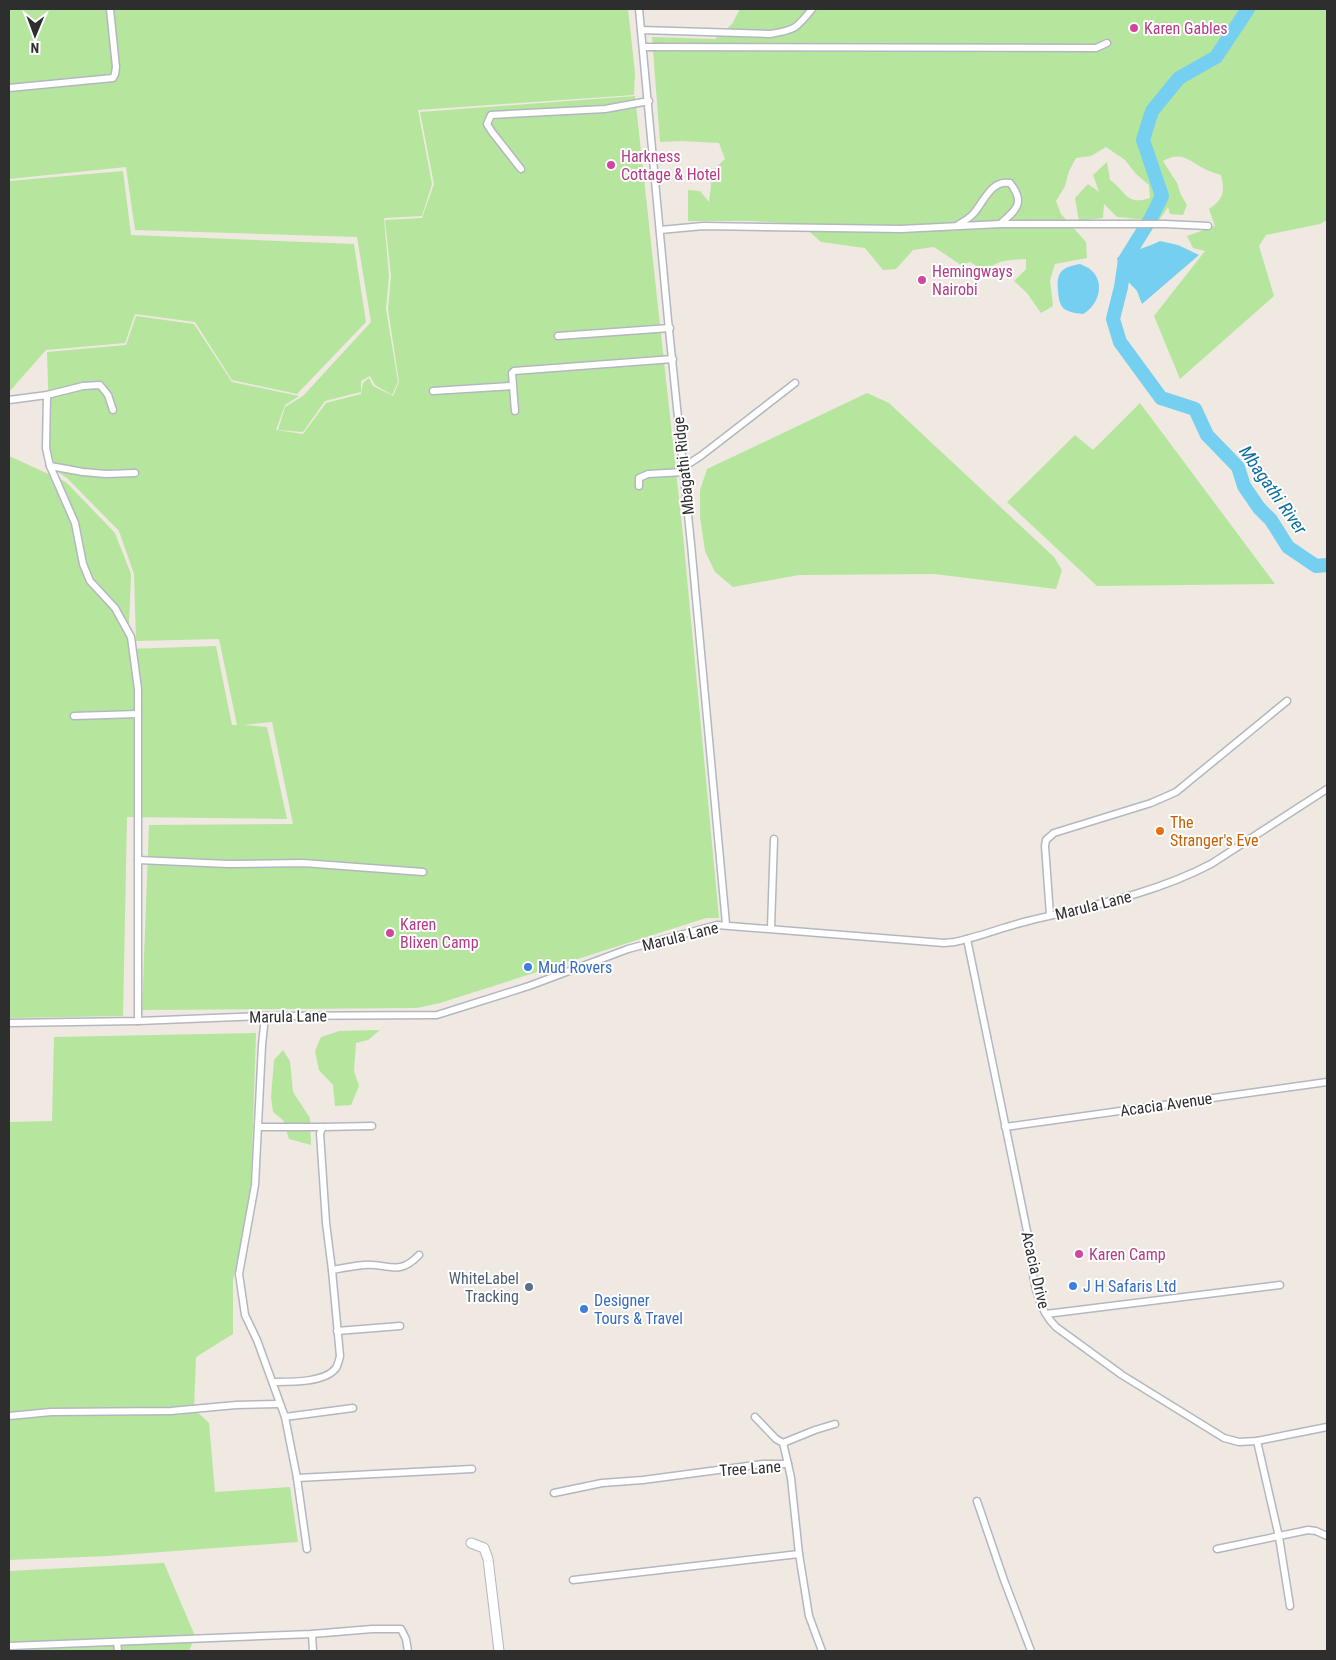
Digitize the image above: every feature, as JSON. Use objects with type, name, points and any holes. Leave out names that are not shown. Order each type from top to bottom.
[{"type":"street","points":[[9,88],[113,78],[116,67],[110,9]]},
{"type":"street","name":"Mbagathi Ridge","points":[[639,9],[726,924]]},
{"type":"street","points":[[641,30],[770,34],[796,28],[812,9]]},
{"type":"street","points":[[644,47],[1096,48],[1107,43]]},
{"type":"street","points":[[521,170],[492,132],[488,124],[491,115],[605,109],[649,101]]},
{"type":"street","points":[[958,225],[974,214],[996,184],[1010,183],[1018,192],[1019,202],[1015,211],[1000,224]]},
{"type":"street","points":[[660,230],[703,226],[901,229],[1000,224],[1165,224],[1208,226]]},
{"type":"street","points":[[558,336],[670,328]]},
{"type":"street","points":[[515,411],[512,386],[512,373],[514,371],[673,359]]},
{"type":"street","points":[[639,486],[639,478],[648,474],[684,470],[795,383]]},
{"type":"street","points":[[9,400],[47,395],[83,386],[100,385],[108,395],[113,410]]},
{"type":"street","points":[[433,391],[512,386]]},
{"type":"street","points":[[47,395],[46,448],[50,466],[74,523],[83,564],[90,581],[115,608],[124,622],[131,637],[137,669],[138,1021]]},
{"type":"street","points":[[50,466],[106,474],[135,473]]},
{"type":"street","points":[[1050,916],[1045,846],[1049,837],[1054,833],[1151,803],[1176,792],[1287,701]]},
{"type":"street","points":[[74,716],[138,714]]},
{"type":"street","name":"Marula Lane","points":[[9,1022],[138,1021],[265,1016],[437,1015],[529,986],[628,949],[726,924],[944,943],[967,939],[1009,926],[1129,896],[1163,886],[1193,874],[1327,789]]},
{"type":"street","points":[[771,928],[774,839]]},
{"type":"street","points":[[138,860],[228,864],[303,863],[423,872]]},
{"type":"street","name":"Acacia Drive","points":[[967,939],[1027,1231],[1033,1270],[1040,1303],[1046,1314],[1056,1327],[1122,1375],[1224,1438],[1239,1442],[1257,1441],[1327,1427]]},
{"type":"street","points":[[265,1016],[256,1185],[240,1274],[245,1315],[273,1382],[285,1417],[297,1478],[307,1549]]},
{"type":"street","name":"Acacia Avenue","points":[[1005,1127],[1327,1082]]},
{"type":"street","points":[[258,1127],[372,1126]]},
{"type":"street","points":[[273,1382],[303,1382],[328,1375],[336,1368],[340,1356],[326,1223],[320,1133],[323,1127]]},
{"type":"street","points":[[332,1270],[364,1265],[395,1268],[410,1265],[419,1255]]},
{"type":"street","points":[[1046,1314],[1280,1285]]},
{"type":"street","points":[[337,1332],[400,1326]]},
{"type":"street","points":[[9,1416],[51,1412],[171,1411],[236,1405],[279,1404]]},
{"type":"street","points":[[285,1417],[353,1408]]},
{"type":"street","points":[[755,1417],[776,1439],[783,1443],[788,1464]]},
{"type":"street","points":[[783,1443],[835,1424]]},
{"type":"street","points":[[1257,1441],[1279,1537],[1290,1606]]},
{"type":"street","name":"Tree Lane","points":[[554,1493],[602,1483],[643,1480],[763,1464],[788,1464],[809,1616],[822,1651]]},
{"type":"street","points":[[297,1478],[472,1469]]},
{"type":"street","points":[[977,1501],[1004,1580],[1032,1651]]},
{"type":"street","points":[[1217,1550],[1308,1530],[1327,1536]]},
{"type":"street","points":[[471,1543],[484,1548],[488,1559],[499,1651]]},
{"type":"street","points":[[573,1580],[799,1554]]},
{"type":"street","points":[[12,1648],[401,1629],[406,1639],[408,1651]]},
{"type":"street","points":[[312,1634],[313,1651]]},
{"type":"street","points":[[117,1642],[118,1651]]},
{"type":"green space","points":[[9,9],[628,9],[635,73],[634,95],[418,110],[432,184],[422,216],[384,218],[389,276],[386,309],[398,382],[392,395],[375,385],[370,376],[361,381],[361,392],[325,401],[303,432],[278,430],[285,407],[303,396],[371,322],[357,237],[135,230],[126,167],[9,179]]},
{"type":"green space","points":[[740,9],[1327,9],[1327,220],[1320,224],[1266,235],[1259,246],[1274,296],[1180,379],[1154,316],[1205,251],[1193,248],[1187,236],[1215,226],[1209,209],[1218,202],[1223,190],[1221,175],[1207,170],[1186,158],[1175,157],[1163,161],[1177,183],[1187,205],[1183,215],[1170,214],[1168,207],[1160,219],[1117,217],[1104,204],[1103,218],[1079,221],[1075,198],[1088,184],[1099,192],[1093,175],[1107,162],[1110,180],[1127,197],[1136,200],[1150,198],[1149,185],[1136,174],[1125,160],[1106,147],[1091,156],[1076,158],[1069,171],[1065,186],[1056,201],[1061,214],[1086,242],[1087,258],[1055,264],[1050,280],[1053,306],[1041,313],[1027,293],[1014,281],[1026,269],[1026,259],[999,262],[985,271],[970,262],[961,265],[934,247],[913,250],[896,269],[883,270],[865,248],[821,242],[801,224],[749,221],[688,221],[688,190],[700,191],[709,202],[710,173],[725,159],[719,143],[660,142],[652,37],[715,39],[732,24]]},
{"type":"green space","points":[[635,96],[683,535],[719,918],[706,918],[440,1003],[417,1008],[142,1010],[149,825],[293,824],[272,722],[243,725],[267,727],[287,819],[127,817],[123,1016],[9,1018],[9,456],[66,482],[115,533],[131,574],[128,649],[216,646],[232,725],[237,725],[219,639],[136,641],[134,574],[119,531],[67,478],[56,471],[50,448],[47,352],[126,345],[136,316],[194,324],[232,382],[299,396],[285,405],[276,430],[303,434],[326,403],[361,394],[363,383],[369,378],[373,386],[393,396],[399,382],[388,309],[391,276],[385,220],[422,218],[434,184],[420,112]]},
{"type":"green space","points":[[123,171],[131,235],[354,244],[366,322],[297,394],[232,380],[195,322],[135,314],[125,343],[46,350],[9,392],[9,181]]},
{"type":"green space","points":[[867,393],[889,403],[1054,557],[1062,570],[1056,589],[934,574],[799,575],[733,587],[715,572],[705,551],[700,517],[700,490],[707,469]]},
{"type":"green space","points":[[1140,403],[1275,584],[1097,586],[1007,502],[1075,435],[1093,450]]},
{"type":"green space","points":[[380,1030],[368,1040],[356,1043],[354,1071],[359,1086],[351,1105],[335,1106],[333,1085],[319,1070],[315,1051],[321,1037],[339,1031]]},
{"type":"green space","points":[[256,1033],[251,1185],[243,1238],[233,1280],[233,1334],[196,1357],[194,1409],[209,1423],[215,1492],[290,1487],[298,1542],[108,1556],[9,1560],[9,1122],[52,1121],[54,1037]]},
{"type":"green space","points":[[283,1050],[290,1061],[293,1092],[310,1118],[311,1145],[289,1139],[283,1120],[273,1112],[271,1097],[274,1060]]},
{"type":"green space","points":[[164,1563],[195,1636],[189,1651],[9,1651],[9,1571]]},
{"type":"water","points":[[1160,241],[1178,245],[1199,255],[1142,304],[1137,291],[1120,273],[1117,258]]},
{"type":"water","points":[[1080,264],[1090,269],[1096,275],[1099,288],[1093,306],[1083,314],[1067,311],[1061,305],[1058,290],[1058,278],[1062,271]]},
{"type":"waterway","name":"Mbagathi River","points":[[1248,9],[1216,57],[1179,78],[1152,111],[1143,140],[1162,196],[1125,260],[1113,319],[1120,342],[1161,398],[1195,409],[1207,435],[1238,467],[1244,486],[1259,508],[1271,520],[1288,547],[1316,566],[1327,565]]},
{"type":"place","name":"Karen Gables","points":[[1134,28]]},
{"type":"place","name":"Harkness Cottage & Hotel","points":[[611,165]]},
{"type":"place","name":"Hemingways Nairobi","points":[[922,280]]},
{"type":"place","name":"The Stranger's Eve","points":[[1160,831]]},
{"type":"place","name":"Karen Blixen Camp","points":[[390,933]]},
{"type":"place","name":"Mud Rovers","points":[[528,967]]},
{"type":"place","name":"Karen Camp","points":[[1079,1254]]},
{"type":"place","name":"J H Safaris Ltd","points":[[1073,1286]]},
{"type":"place","name":"WhiteLabel Tracking","points":[[529,1287]]},
{"type":"place","name":"Designer Tours & Travel","points":[[584,1309]]}]
